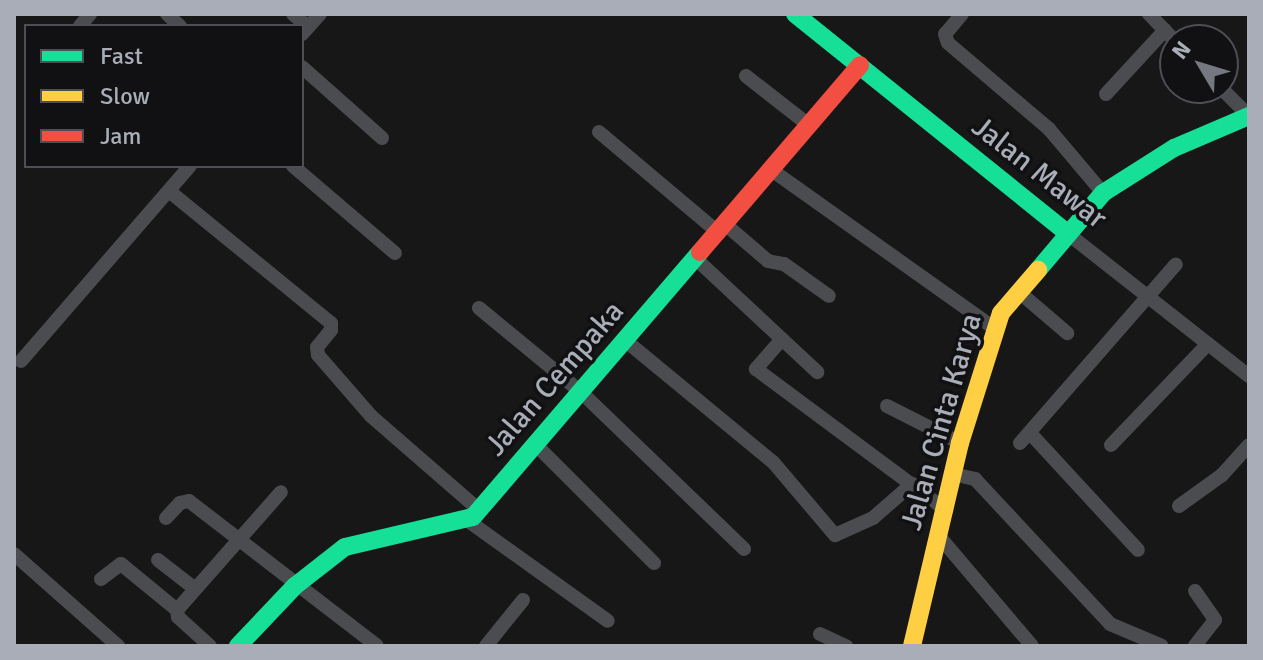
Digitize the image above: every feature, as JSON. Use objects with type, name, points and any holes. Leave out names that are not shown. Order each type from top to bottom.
[{"type":"street","points":[[305,31],[320,14]]},
{"type":"street","name":"Jalan Mawar","points":[[795,14],[1067,233],[1208,344],[1247,370]]},
{"type":"street","points":[[962,14],[945,34],[948,43],[1049,129],[1103,193]]},
{"type":"street","points":[[1106,94],[1159,45]]},
{"type":"street","name":"Jalan Cempaka","points":[[473,515],[773,171],[860,65]]},
{"type":"street","points":[[304,69],[382,138]]},
{"type":"street","points":[[746,76],[810,126]]},
{"type":"street","name":"Jalan Cinta Karya","points":[[917,643],[960,443],[994,328],[1018,291],[1103,193],[1174,148],[1249,116]]},
{"type":"street","points":[[599,132],[722,229],[768,261],[784,264],[829,296]]},
{"type":"street","points":[[21,361],[188,168]]},
{"type":"street","points":[[295,168],[395,253]]},
{"type":"street","points":[[773,171],[994,328]]},
{"type":"street","points":[[169,191],[331,323],[331,330],[317,347],[318,355],[371,416],[473,515],[608,621]]},
{"type":"street","points":[[696,259],[817,372]]},
{"type":"street","points":[[1138,550],[1025,438],[1176,264]]},
{"type":"street","points":[[1018,291],[1067,333]]},
{"type":"street","points":[[479,308],[582,393],[744,549]]},
{"type":"street","points":[[782,339],[756,369],[946,510]]},
{"type":"street","points":[[626,341],[773,462],[835,535],[873,518],[912,484]]},
{"type":"street","points":[[1111,445],[1208,344]]},
{"type":"street","points":[[887,406],[960,443]]},
{"type":"street","points":[[536,445],[654,563]]},
{"type":"street","points":[[1179,506],[1222,475],[1249,445]]},
{"type":"street","points":[[953,474],[975,479],[1110,624],[1162,646]]},
{"type":"street","points":[[177,610],[281,492]]},
{"type":"street","points":[[166,518],[180,503],[189,501],[235,541],[377,646]]},
{"type":"street","points":[[238,646],[323,560],[367,538],[473,515]]},
{"type":"street","points":[[938,535],[1032,646]]},
{"type":"street","points":[[14,554],[118,646]]},
{"type":"street","points":[[158,560],[194,588]]},
{"type":"street","points":[[101,579],[121,564],[177,610],[178,617],[210,646]]},
{"type":"street","points":[[1195,591],[1215,620],[1195,646]]},
{"type":"street","points":[[486,646],[523,600]]},
{"type":"street","points":[[820,634],[846,646]]},
{"type":"traffic: fast","points":[[795,14],[1067,233]]},
{"type":"traffic: fast","points":[[1038,270],[1103,193],[1174,148],[1249,116]]},
{"type":"traffic: fast","points":[[238,646],[295,586],[345,547],[473,517],[700,252]]},
{"type":"traffic: slow","points":[[912,646],[960,443],[1001,313],[1038,270]]},
{"type":"traffic: jam","points":[[700,252],[860,65]]}]
